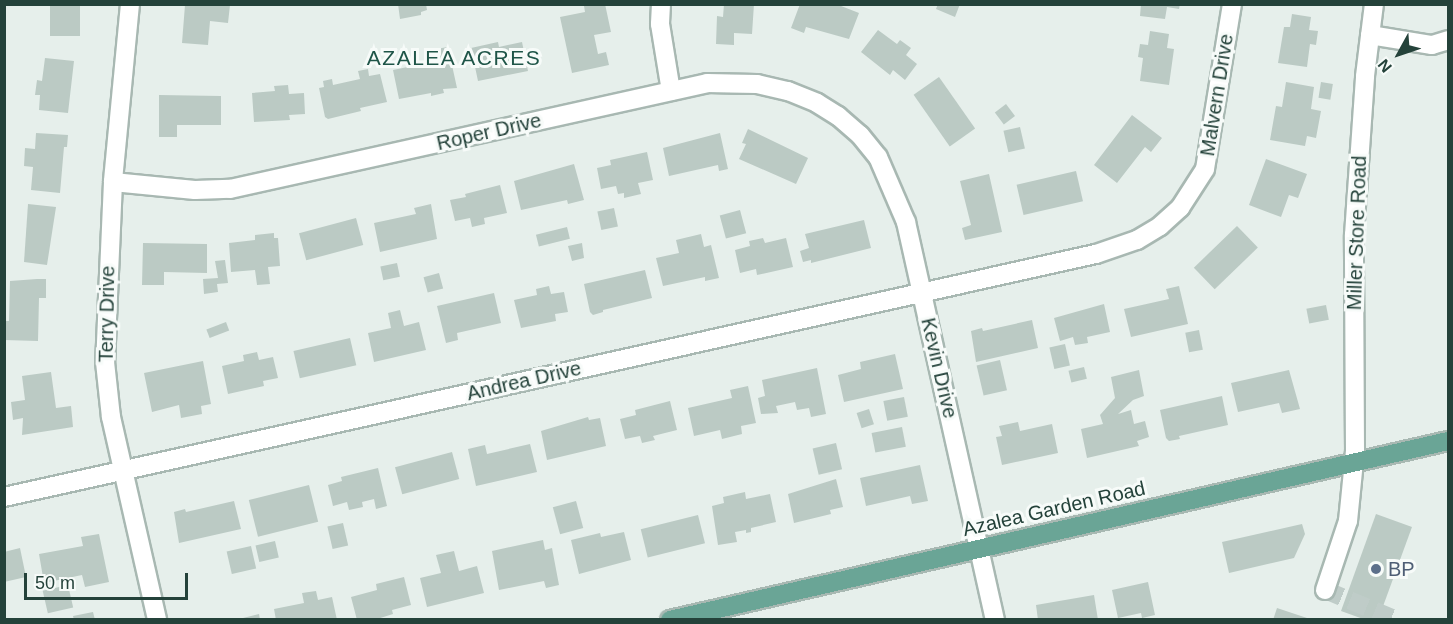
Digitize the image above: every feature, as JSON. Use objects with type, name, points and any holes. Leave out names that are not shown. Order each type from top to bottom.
[{"type":"main road","name":"Azalea Garden Road","points":[[670,620],[1449,441]]},
{"type":"street","name":"Terry Drive","points":[[130,4],[113,182],[105,362],[111,417],[157,620]]},
{"type":"street","points":[[661,4],[660,24],[671,91]]},
{"type":"street","name":"Malvern Drive","points":[[1044,265],[1096,254],[1137,240],[1160,226],[1193,191],[1206,169],[1232,4]]},
{"type":"street","name":"Miller Store Road","points":[[1325,590],[1348,521],[1353,462],[1354,235],[1374,4]]},
{"type":"street","points":[[1370,35],[1432,45],[1449,39]]},
{"type":"street","name":"Roper Drive","points":[[113,182],[195,190],[230,189],[707,83],[757,84],[788,91],[817,103],[854,130]]},
{"type":"street","name":"Kevin Drive","points":[[854,130],[878,157],[894,189],[906,222],[995,620]]},
{"type":"street","name":"Andrea Drive","points":[[4,497],[1044,265]]},
{"type":"building","points":[[50,4],[80,4],[80,36],[50,36]]},
{"type":"building","points":[[398,4],[426,4],[427,10],[421,12],[421,15],[400,19]]},
{"type":"building","points":[[605,4],[611,32],[594,35],[598,54],[606,52],[609,65],[572,73],[560,17],[585,12],[584,6]]},
{"type":"building","points":[[724,4],[754,4],[752,34],[734,33],[734,45],[716,44],[717,16],[723,17]]},
{"type":"building","points":[[800,4],[836,4],[859,13],[849,39],[806,27],[804,33],[791,28]]},
{"type":"building","points":[[938,4],[960,4],[955,17],[936,9]]},
{"type":"building","points":[[1141,4],[1180,4],[1179,9],[1167,7],[1165,19],[1140,16]]},
{"type":"building","points":[[185,5],[230,5],[228,23],[210,21],[208,45],[182,43]]},
{"type":"building","points":[[1292,14],[1311,17],[1309,30],[1318,31],[1316,45],[1310,44],[1307,67],[1278,63],[1284,27],[1290,27]]},
{"type":"building","points":[[878,30],[897,44],[900,40],[911,48],[906,55],[917,64],[905,80],[893,70],[890,75],[861,52]]},
{"type":"building","points":[[1150,31],[1169,34],[1167,48],[1174,49],[1169,85],[1140,81],[1143,58],[1138,57],[1140,44],[1148,45]]},
{"type":"building","points":[[498,42],[499,47],[522,42],[528,71],[478,81],[471,48]]},
{"type":"building","points":[[448,47],[457,88],[443,89],[444,93],[431,96],[431,93],[399,99],[393,70],[432,62],[430,50]]},
{"type":"building","points":[[45,58],[74,61],[68,113],[39,110],[40,95],[35,95],[37,80],[42,81]]},
{"type":"building","points":[[368,69],[369,76],[380,74],[387,102],[328,119],[325,117],[319,88],[324,87],[323,81],[332,79],[333,85],[360,79],[358,71]]},
{"type":"building","points":[[939,77],[975,129],[950,146],[914,95]]},
{"type":"building","points":[[1286,82],[1314,87],[1311,109],[1321,111],[1316,138],[1307,136],[1305,146],[1270,140],[1276,106],[1282,107]]},
{"type":"building","points":[[1321,82],[1333,84],[1330,100],[1318,98]]},
{"type":"building","points":[[288,85],[289,94],[304,93],[305,114],[289,115],[290,120],[254,122],[252,93],[275,91],[274,86]]},
{"type":"building","points":[[159,95],[221,96],[221,125],[177,125],[177,137],[159,137]]},
{"type":"building","points":[[1006,104],[1015,116],[1004,124],[995,112]]},
{"type":"building","points":[[1132,115],[1162,138],[1151,152],[1145,147],[1117,183],[1094,165]]},
{"type":"building","points":[[1020,127],[1025,148],[1008,152],[1003,131]]},
{"type":"building","points":[[748,129],[808,158],[796,184],[739,159],[746,144],[742,143]]},
{"type":"building","points":[[36,133],[68,135],[67,147],[64,147],[60,193],[31,190],[33,167],[24,166],[25,148],[35,149]]},
{"type":"building","points":[[720,133],[728,169],[719,171],[718,165],[669,176],[663,148]]},
{"type":"building","points":[[647,152],[653,180],[638,183],[641,194],[624,198],[624,193],[618,194],[616,186],[601,189],[597,168],[611,165],[610,160]]},
{"type":"building","points":[[1266,159],[1307,174],[1298,198],[1289,195],[1281,217],[1249,205]]},
{"type":"building","points":[[574,164],[584,200],[568,204],[567,200],[521,210],[514,181]]},
{"type":"building","points":[[1076,171],[1083,201],[1024,215],[1017,185]]},
{"type":"building","points":[[989,174],[1002,232],[965,240],[962,228],[971,225],[960,181]]},
{"type":"building","points":[[500,185],[507,213],[484,218],[485,224],[472,227],[470,218],[455,221],[450,200]]},
{"type":"building","points":[[28,204],[56,207],[47,265],[24,262]]},
{"type":"building","points":[[431,204],[437,239],[380,252],[374,223],[416,214],[414,208]]},
{"type":"building","points":[[614,208],[618,227],[601,230],[597,212]]},
{"type":"building","points":[[740,210],[746,233],[726,239],[720,215]]},
{"type":"building","points":[[356,218],[363,245],[306,260],[299,233]]},
{"type":"building","points":[[864,220],[871,248],[811,263],[811,260],[803,262],[800,251],[809,248],[805,234]]},
{"type":"building","points":[[1237,226],[1258,248],[1215,289],[1194,268]]},
{"type":"building","points":[[567,227],[570,239],[539,246],[536,235]]},
{"type":"building","points":[[274,233],[274,238],[278,238],[280,266],[268,267],[270,284],[257,285],[255,270],[231,272],[229,243],[255,240],[255,235]]},
{"type":"building","points":[[701,234],[704,247],[711,245],[719,278],[705,281],[705,277],[663,286],[656,258],[679,253],[676,240]]},
{"type":"building","points":[[763,238],[765,243],[786,238],[793,267],[757,275],[756,269],[740,273],[735,250],[750,246],[749,241]]},
{"type":"building","points":[[143,243],[207,244],[207,273],[164,272],[164,285],[142,285]]},
{"type":"building","points":[[582,243],[584,258],[572,261],[568,246]]},
{"type":"building","points":[[225,260],[228,283],[217,284],[218,292],[204,294],[203,279],[218,278],[215,261]]},
{"type":"building","points":[[397,263],[400,277],[383,280],[380,267]]},
{"type":"building","points":[[645,270],[652,298],[603,310],[593,315],[590,312],[584,284]]},
{"type":"building","points":[[439,273],[443,288],[428,293],[424,277]]},
{"type":"building","points":[[46,279],[46,298],[39,298],[38,341],[4,340],[4,321],[9,321],[10,281]]},
{"type":"building","points":[[549,286],[551,294],[564,292],[568,312],[555,314],[556,321],[521,328],[514,300],[537,295],[536,289]]},
{"type":"building","points":[[1179,286],[1188,324],[1131,337],[1124,309],[1169,299],[1166,289]]},
{"type":"building","points":[[494,293],[501,323],[457,333],[458,340],[446,343],[437,306]]},
{"type":"building","points":[[1104,304],[1110,332],[1087,337],[1088,343],[1075,345],[1073,337],[1060,341],[1054,318]]},
{"type":"building","points":[[1326,305],[1329,320],[1309,324],[1306,309]]},
{"type":"building","points":[[400,310],[404,326],[419,322],[426,350],[374,362],[368,333],[391,328],[388,313]]},
{"type":"building","points":[[1032,320],[1038,348],[976,362],[971,331],[982,328],[983,331]]},
{"type":"building","points":[[226,322],[229,330],[210,338],[206,330]]},
{"type":"building","points":[[1199,330],[1203,350],[1189,352],[1185,333]]},
{"type":"building","points":[[350,338],[356,365],[300,378],[293,351]]},
{"type":"building","points":[[1065,344],[1070,365],[1054,369],[1049,348]]},
{"type":"building","points":[[257,352],[259,360],[273,357],[278,378],[263,381],[264,386],[228,394],[222,366],[244,361],[243,355]]},
{"type":"building","points":[[895,354],[903,389],[844,402],[838,375],[861,369],[860,362]]},
{"type":"building","points":[[1000,360],[1007,390],[984,396],[977,365]]},
{"type":"building","points":[[203,361],[211,404],[201,406],[202,414],[181,418],[179,405],[152,412],[144,373]]},
{"type":"building","points":[[1084,367],[1087,379],[1071,383],[1068,371]]},
{"type":"building","points":[[817,368],[826,414],[811,417],[809,408],[797,410],[795,402],[776,406],[778,413],[761,414],[758,398],[765,396],[762,380]]},
{"type":"building","points":[[1139,370],[1144,396],[1133,400],[1118,414],[1131,410],[1134,424],[1145,421],[1149,437],[1137,441],[1139,446],[1087,458],[1081,429],[1103,424],[1100,415],[1115,398],[1111,377]]},
{"type":"building","points":[[1289,370],[1300,409],[1282,413],[1279,403],[1238,412],[1231,383]]},
{"type":"building","points":[[51,372],[56,408],[71,406],[73,427],[22,435],[23,418],[13,420],[11,402],[25,400],[22,376]]},
{"type":"building","points":[[748,386],[756,423],[741,426],[742,434],[722,439],[720,430],[694,436],[688,408],[732,398],[730,390]]},
{"type":"building","points":[[1222,396],[1228,425],[1179,436],[1180,439],[1169,441],[1166,438],[1160,410]]},
{"type":"building","points":[[904,397],[908,417],[887,421],[883,401]]},
{"type":"building","points":[[670,401],[677,430],[653,436],[655,440],[642,443],[640,436],[625,439],[620,419],[636,415],[635,410]]},
{"type":"building","points":[[869,409],[874,424],[862,428],[857,413]]},
{"type":"building","points":[[588,417],[589,420],[600,418],[606,446],[547,460],[541,431]]},
{"type":"building","points":[[1018,422],[1020,431],[1052,424],[1058,453],[1002,465],[996,437],[1002,436],[999,426]]},
{"type":"building","points":[[902,427],[906,447],[875,453],[872,433]]},
{"type":"building","points":[[836,443],[842,469],[819,475],[813,448]]},
{"type":"building","points":[[530,444],[537,472],[476,486],[468,449],[485,445],[487,454]]},
{"type":"building","points":[[452,452],[459,479],[402,494],[395,467]]},
{"type":"building","points":[[920,465],[928,501],[912,504],[910,496],[866,506],[860,478]]},
{"type":"building","points":[[378,468],[387,506],[376,509],[374,499],[362,502],[363,507],[349,510],[347,502],[333,506],[328,485],[342,481],[341,477]]},
{"type":"building","points":[[836,479],[843,507],[830,510],[831,514],[794,523],[788,494]]},
{"type":"building","points":[[309,485],[318,522],[258,537],[249,500]]},
{"type":"building","points":[[745,492],[746,499],[770,494],[776,522],[751,528],[751,532],[746,533],[746,530],[735,532],[737,542],[718,545],[712,506],[724,503],[723,497]]},
{"type":"building","points":[[234,501],[241,529],[179,543],[174,512],[185,509],[186,512]]},
{"type":"building","points":[[576,501],[583,528],[560,534],[553,507]]},
{"type":"building","name":"BP","points":[[1376,514],[1412,527],[1378,620],[1366,620],[1341,611]]},
{"type":"building","points":[[698,515],[705,543],[648,557],[641,529]]},
{"type":"building","points":[[343,523],[348,545],[333,549],[327,527]]},
{"type":"building","points":[[1302,524],[1305,534],[1294,558],[1229,573],[1222,542]]},
{"type":"building","points":[[624,532],[631,560],[579,574],[571,540],[600,533],[601,537]]},
{"type":"building","points":[[99,534],[109,582],[85,587],[82,575],[44,583],[39,554],[83,546],[81,537]]},
{"type":"building","points":[[543,540],[545,550],[552,548],[559,585],[546,588],[544,581],[499,590],[492,551]]},
{"type":"building","points":[[275,541],[279,558],[259,562],[256,545]]},
{"type":"building","points":[[251,546],[256,568],[232,574],[227,552]]},
{"type":"building","points":[[20,548],[26,577],[4,582],[4,552]]},
{"type":"building","points":[[454,551],[459,571],[477,566],[484,593],[427,607],[420,578],[441,573],[436,555]]},
{"type":"building","points":[[404,577],[411,605],[392,610],[393,614],[374,620],[357,620],[351,597],[377,590],[376,584]]},
{"type":"building","points":[[1148,582],[1155,615],[1142,618],[1141,613],[1118,618],[1112,590]]},
{"type":"building","points":[[68,585],[73,607],[48,613],[43,591]]},
{"type":"building","points":[[316,591],[318,600],[332,597],[337,620],[276,620],[274,609],[304,603],[302,593]]},
{"type":"building","points":[[1094,595],[1098,620],[1038,620],[1036,605]]},
{"type":"building","points":[[1277,608],[1310,619],[1310,620],[1273,620]]},
{"type":"building","points":[[93,612],[95,620],[74,620],[73,616]]},
{"type":"building","points":[[259,614],[260,620],[239,620],[239,619]]},
{"type":"tunnel","points":[[1325,590],[1397,620]]},
{"type":"place","name":"BP","points":[[1376,569]]},
{"type":"district","name":"AZALEA ACRES","points":[[454,58]]}]
